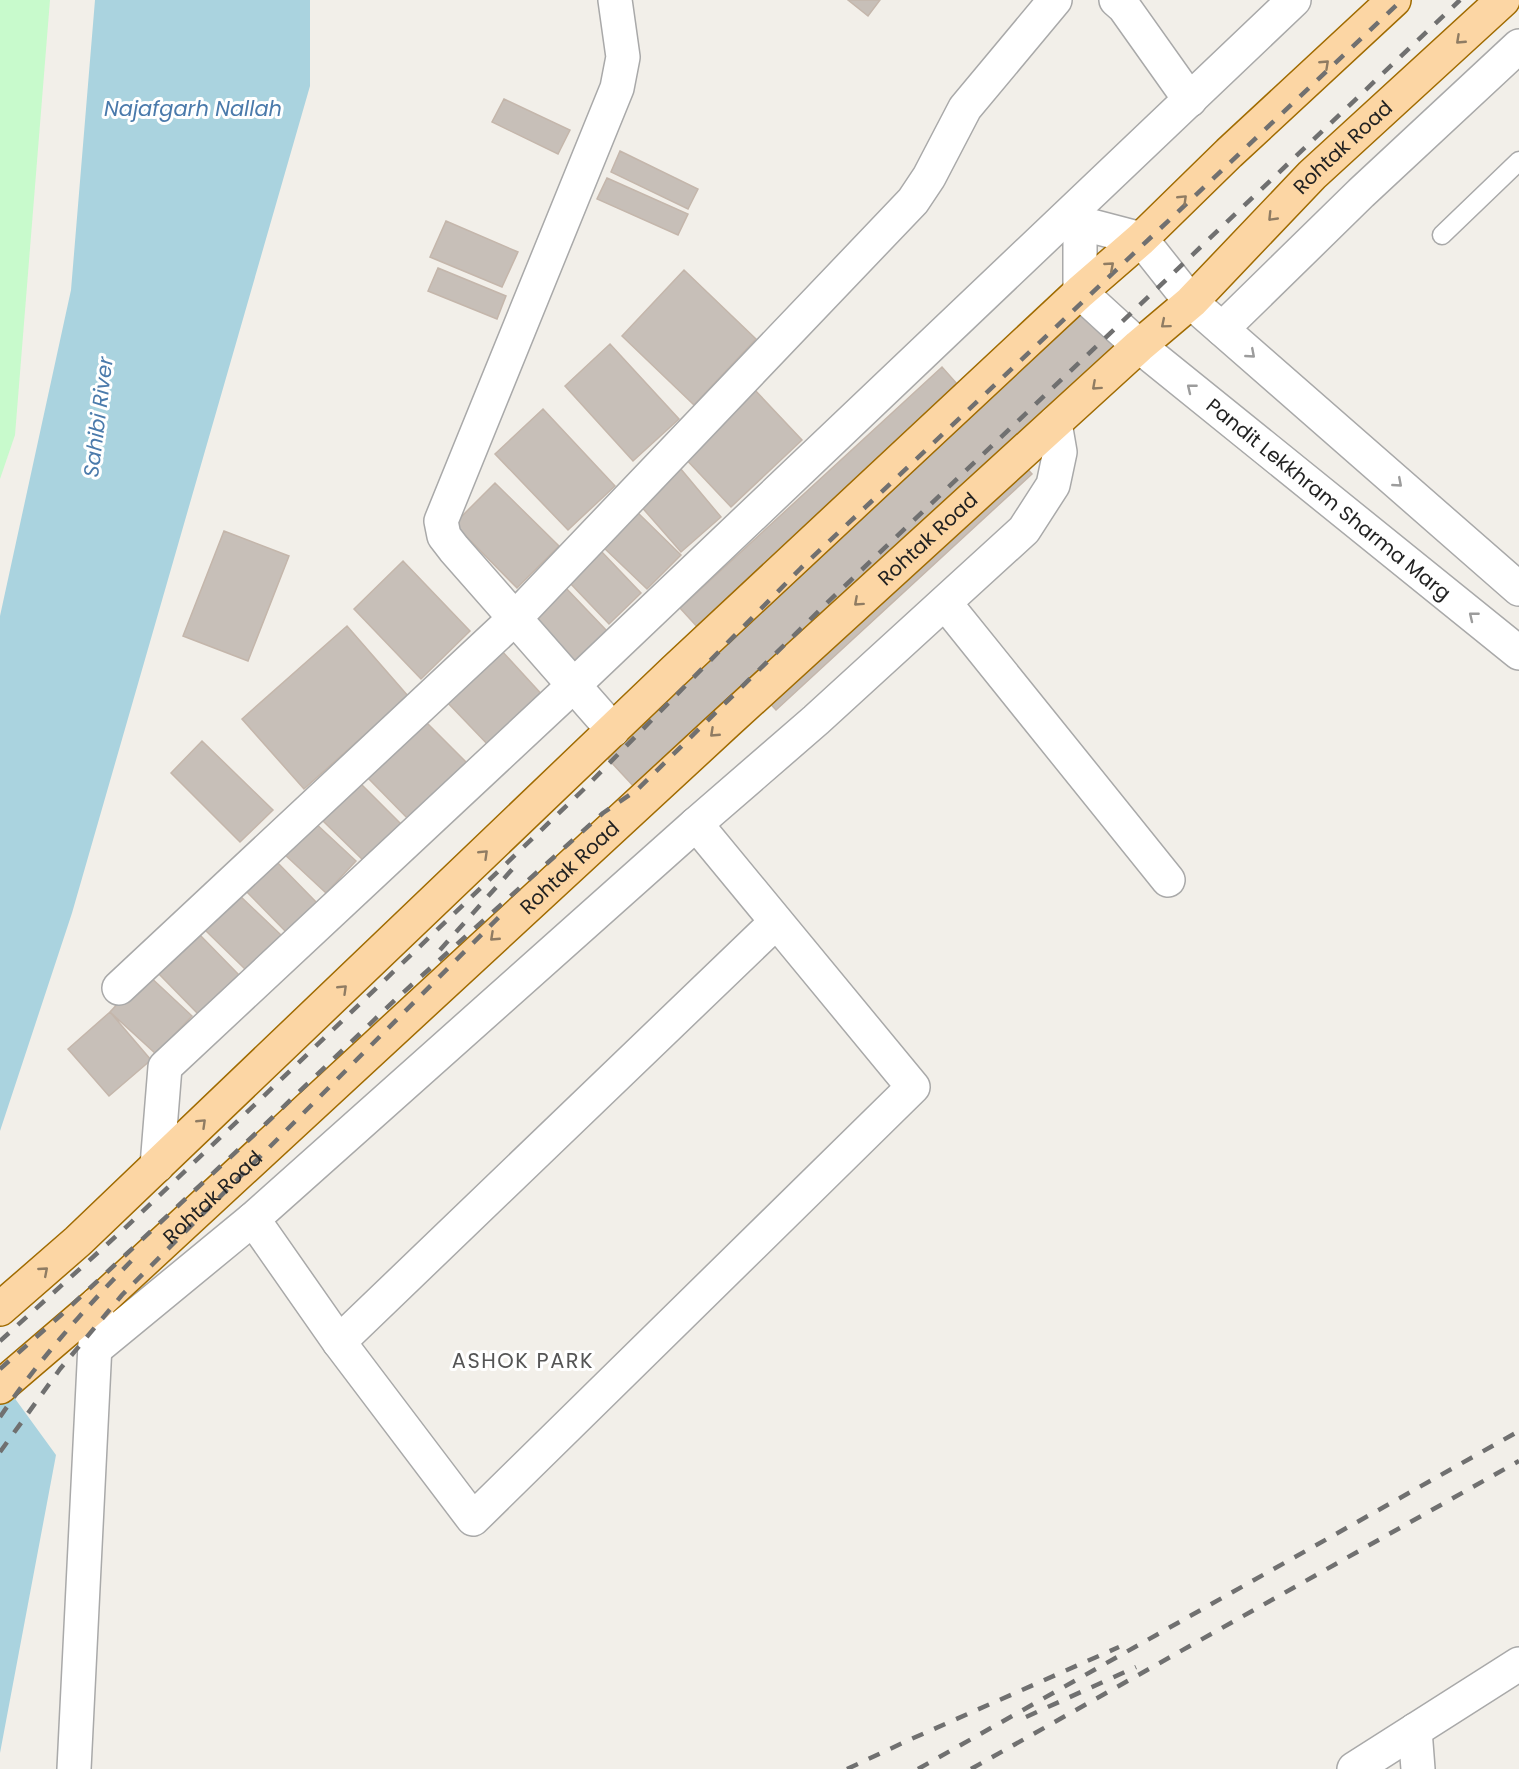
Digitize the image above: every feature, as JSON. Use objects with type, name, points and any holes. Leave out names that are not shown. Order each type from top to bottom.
[{"type":"main road","points":[[0,1310],[78,1241],[614,730],[1394,0]]},
{"type":"main road","name":"Rohtak Road","points":[[7,1381],[98,1304],[727,722],[1139,346],[1191,302],[1312,175],[1503,0]]},
{"type":"street","points":[[614,730],[449,543],[444,536],[441,521],[616,88],[623,57],[615,0]]},
{"type":"street","points":[[119,988],[515,618],[913,201],[929,177],[965,108],[1055,0]]},
{"type":"street","points":[[157,1166],[165,1067],[1076,218],[1190,100],[1294,0]]},
{"type":"street","points":[[1122,2],[1190,100]]},
{"type":"street","points":[[1222,329],[1361,193],[1519,46]]},
{"type":"street","points":[[1076,218],[1141,239],[1191,302],[1519,590]]},
{"type":"street","points":[[1076,218],[1080,292]]},
{"type":"street","name":"Pandit Lekkhram Sharma Marg","points":[[1080,292],[1139,346],[1519,653]]},
{"type":"street","points":[[95,1349],[253,1219],[816,720],[1024,530],[1053,486],[1060,452],[1055,423]]},
{"type":"street","points":[[945,603],[1168,880]]},
{"type":"street","points":[[253,1219],[339,1342],[473,1519],[913,1087],[696,824]]},
{"type":"street","points":[[339,1342],[776,922]]},
{"type":"street","points":[[74,1769],[98,1304]]},
{"type":"street","points":[[1354,1769],[1519,1664]]},
{"type":"street","points":[[1415,1730],[1418,1769]]},
{"type":"lane","points":[[1442,236],[1519,161]]},
{"type":"green space","points":[[0,0],[50,0],[15,435],[0,479]]},
{"type":"water","name":"Najafgarh Nallah","points":[[95,0],[310,0],[310,86],[72,913],[0,1131],[0,616],[71,290]]},
{"type":"water","points":[[0,1378],[56,1455],[0,1753]]},
{"type":"building","points":[[848,0],[880,0],[868,16]]},
{"type":"building","points":[[504,99],[570,130],[558,154],[492,122]]},
{"type":"building","points":[[620,151],[698,189],[688,209],[611,172]]},
{"type":"building","points":[[607,178],[688,214],[678,235],[597,199]]},
{"type":"building","points":[[446,221],[518,252],[502,287],[430,257]]},
{"type":"building","points":[[438,268],[506,296],[497,319],[428,291]]},
{"type":"building","points":[[684,270],[756,339],[694,405],[622,336]]},
{"type":"building","points":[[1076,292],[1123,343],[1009,449],[1032,474],[776,710],[752,684],[637,790],[597,747],[711,642],[680,608],[942,367],[966,394]]},
{"type":"building","points":[[610,344],[679,419],[633,461],[565,386]]},
{"type":"building","points":[[753,388],[802,440],[731,507],[682,455]]},
{"type":"building","points":[[543,409],[615,486],[568,530],[495,454]]},
{"type":"building","points":[[680,468],[721,517],[681,552],[639,504]]},
{"type":"building","points":[[495,483],[559,546],[517,588],[454,524]]},
{"type":"building","points":[[636,511],[681,555],[647,589],[602,546]]},
{"type":"building","points":[[224,531],[289,556],[248,661],[183,636]]},
{"type":"building","points":[[600,550],[641,593],[609,624],[568,581]]},
{"type":"building","points":[[403,561],[470,631],[421,679],[354,609]]},
{"type":"building","points":[[564,586],[607,631],[567,669],[523,624]]},
{"type":"building","points":[[347,626],[408,696],[304,789],[242,719]]},
{"type":"building","points":[[501,650],[545,698],[491,748],[446,701]]},
{"type":"building","points":[[425,721],[471,767],[413,824],[367,777]]},
{"type":"building","points":[[202,741],[273,810],[240,842],[171,773]]},
{"type":"building","points":[[359,782],[406,829],[369,866],[322,820]]},
{"type":"building","points":[[313,821],[356,861],[326,893],[283,853]]},
{"type":"building","points":[[273,858],[319,905],[289,935],[243,888]]},
{"type":"building","points":[[238,894],[281,935],[247,971],[204,929]]},
{"type":"building","points":[[197,932],[241,977],[201,1017],[157,972]]},
{"type":"building","points":[[146,973],[192,1016],[156,1054],[110,1012]]},
{"type":"building","points":[[110,1012],[151,1060],[109,1096],[68,1049]]},
{"type":"railway","points":[[0,1341],[124,1229],[245,1114],[583,790],[801,568],[1402,0]]},
{"type":"railway","points":[[0,1369],[254,1135],[396,999],[603,813],[637,790],[831,599],[1460,0]]},
{"type":"railway","points":[[440,950],[516,865]]},
{"type":"railway","points":[[0,1452],[60,1369],[122,1295],[499,917]]},
{"type":"railway","points":[[0,1417],[66,1332],[139,1253]]},
{"type":"railway","points":[[918,1769],[1519,1431]]},
{"type":"railway","points":[[971,1769],[1519,1461]]},
{"type":"railway","points":[[847,1769],[1119,1647]]},
{"type":"railway","points":[[1026,1717],[1136,1667]]},
{"type":"district","name":"ASHOK PARK","points":[[523,1360]]},
{"type":"water label","name":"Sahibi River","points":[[98,417]]}]
